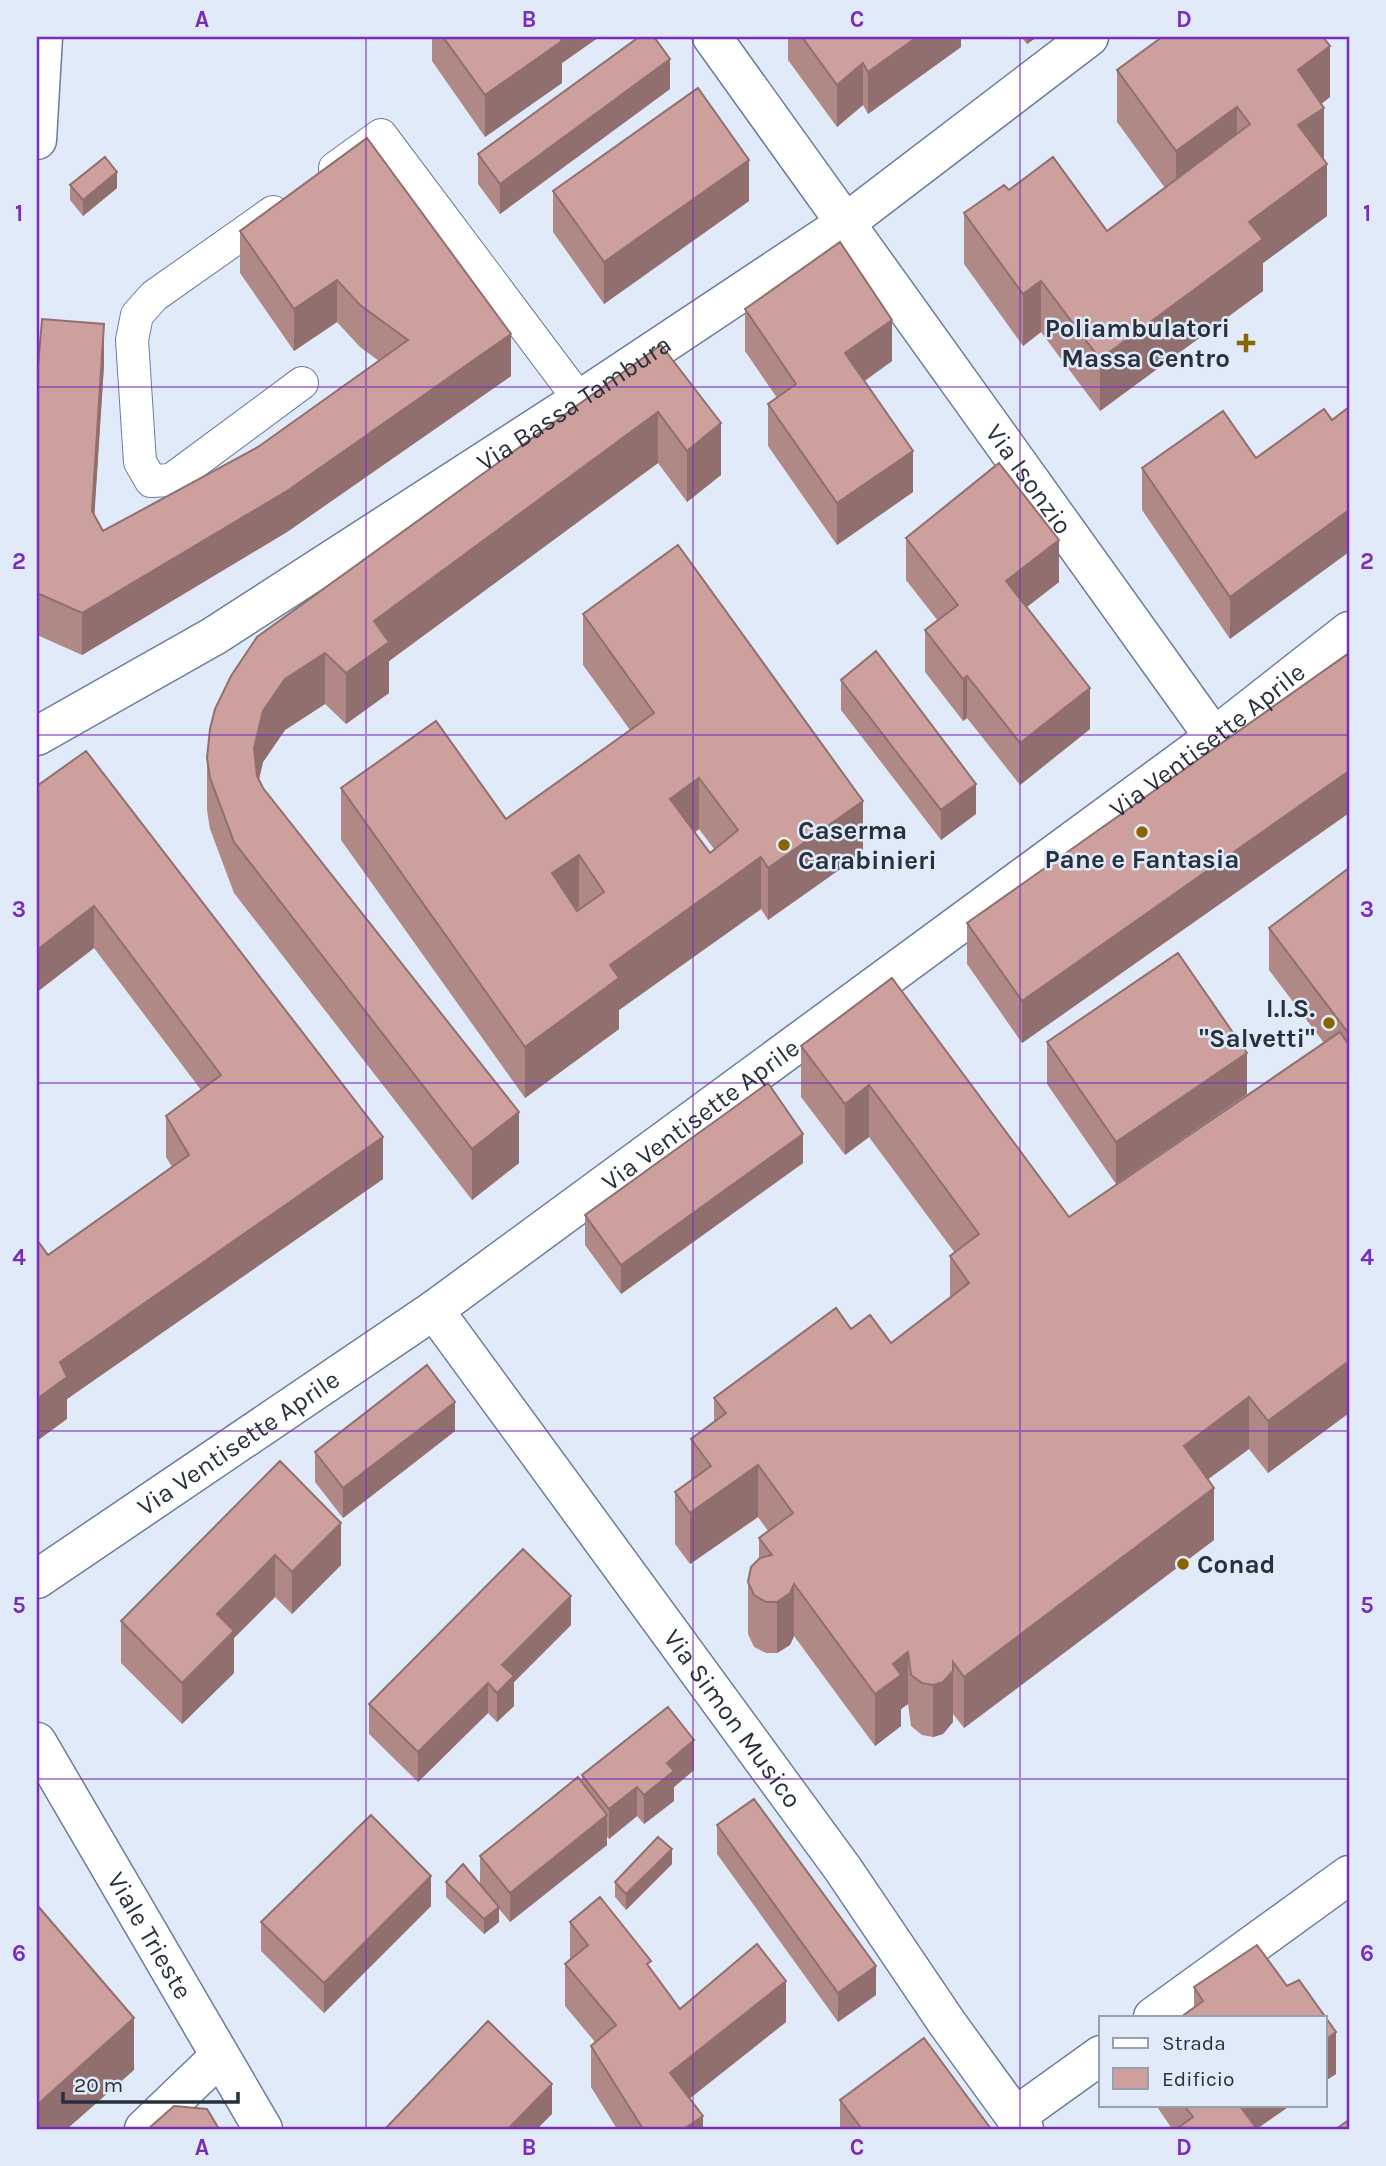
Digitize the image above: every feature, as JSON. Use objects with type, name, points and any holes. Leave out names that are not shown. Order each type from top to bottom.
[{"type":"street","points":[[37,140],[43,37]]},
{"type":"street","name":"Via Isonzio","points":[[712,37],[1214,737]]},
{"type":"street","name":"Via Bassa Tambura","points":[[39,731],[215,636],[844,224],[1089,37]]},
{"type":"street","name":"Via Ventisette Aprile","points":[[37,1579],[434,1310],[1214,737],[1349,631]]},
{"type":"street","name":"Via Simon Musico","points":[[434,1310],[843,1869],[947,2023],[1020,2123]]},
{"type":"street","name":"Viale Trieste","points":[[37,1742],[263,2129]]},
{"type":"street","points":[[1154,2016],[1349,1875]]},
{"type":"street","points":[[145,2129],[220,2056]]},
{"type":"street","points":[[1020,2123],[1099,2057]]},
{"type":"lane","points":[[302,383],[171,480],[152,481],[140,462],[132,340],[137,315],[154,296],[381,135],[579,399]]},
{"type":"building","points":[[443,37],[559,37],[562,41],[485,95]]},
{"type":"building","points":[[639,37],[654,37],[670,59],[500,184],[478,154]]},
{"type":"building","points":[[802,37],[917,37],[868,72],[863,63],[837,85]]},
{"type":"building","points":[[1162,37],[1323,37],[1330,46],[1298,70],[1324,108],[1298,125],[1327,164],[1249,222],[1263,239],[1100,359],[1041,281],[1023,294],[964,213],[1004,185],[1009,190],[1053,157],[1107,231],[1250,124],[1237,107],[1176,151],[1117,70]]},
{"type":"building","points":[[698,88],[749,160],[604,262],[553,191]]},
{"type":"building","points":[[367,138],[511,334],[287,491],[82,613],[37,593],[37,379],[42,319],[104,324],[92,511],[103,531],[258,447],[408,340],[360,305],[337,280],[294,309],[240,231]]},
{"type":"building","points":[[105,157],[117,172],[83,200],[70,185]]},
{"type":"building","points":[[840,242],[892,320],[845,353],[913,451],[837,503],[768,404],[796,384],[745,309]]},
{"type":"building","points":[[661,345],[721,423],[687,451],[658,412],[374,621],[389,642],[346,673],[325,653],[285,679],[263,711],[254,748],[257,776],[263,788],[519,1112],[472,1149],[234,842],[210,778],[207,758],[210,729],[215,709],[231,676],[257,637]]},
{"type":"building","points":[[1349,407],[1349,510],[1230,597],[1142,468],[1223,411],[1256,458],[1324,409],[1332,420]]},
{"type":"building","points":[[999,463],[1059,540],[1006,581],[1090,688],[1020,743],[967,676],[963,679],[925,630],[958,605],[906,538]]},
{"type":"building","name":"Caserma Carabinieri","points":[[678,545],[863,801],[768,868],[761,857],[610,965],[619,978],[525,1047],[341,788],[436,721],[506,819],[654,713],[583,614]],"holes":[[[699,778],[738,830],[710,853],[670,799]],[[579,855],[604,892],[577,911],[552,873]]]},
{"type":"building","points":[[876,651],[976,784],[941,810],[841,680]]},
{"type":"building","points":[[1349,653],[1349,771],[1022,1001],[967,923]]},
{"type":"building","points":[[86,751],[383,1137],[60,1362],[67,1377],[37,1399],[37,1240],[48,1255],[189,1155],[166,1116],[221,1075],[94,906],[37,950],[37,786]]},
{"type":"building","points":[[1349,868],[1349,1034],[1269,928]]},
{"type":"building","points":[[1178,953],[1247,1053],[1116,1142],[1047,1042]]},
{"type":"building","points":[[892,978],[1069,1217],[1340,1032],[1349,1045],[1349,1361],[1268,1421],[1249,1397],[1184,1446],[1214,1488],[964,1677],[953,1662],[953,1671],[943,1682],[933,1685],[922,1683],[911,1675],[908,1652],[893,1664],[901,1675],[875,1694],[794,1584],[790,1593],[777,1602],[766,1602],[754,1595],[748,1582],[751,1567],[760,1558],[772,1555],[759,1538],[793,1513],[758,1465],[690,1513],[675,1492],[711,1466],[691,1439],[726,1413],[714,1398],[836,1308],[851,1329],[870,1315],[891,1343],[969,1283],[950,1256],[979,1234],[869,1085],[845,1104],[801,1046]]},
{"type":"building","points":[[768,1083],[803,1134],[621,1265],[585,1215]]},
{"type":"building","points":[[427,1365],[455,1402],[343,1488],[315,1452]]},
{"type":"building","points":[[280,1461],[341,1523],[292,1572],[275,1555],[217,1614],[234,1631],[182,1683],[121,1621]]},
{"type":"building","points":[[523,1549],[571,1596],[502,1665],[514,1676],[497,1693],[488,1683],[418,1752],[369,1704]]},
{"type":"building","points":[[668,1707],[694,1740],[667,1763],[674,1771],[644,1795],[637,1787],[609,1809],[582,1775]]},
{"type":"building","points":[[578,1777],[607,1815],[510,1893],[480,1856]]},
{"type":"building","points":[[754,1799],[876,1966],[838,1993],[717,1825]]},
{"type":"building","points":[[371,1815],[431,1876],[324,1983],[261,1922]]},
{"type":"building","points":[[658,1837],[672,1849],[626,1894],[615,1882]]},
{"type":"building","points":[[463,1864],[499,1907],[484,1919],[446,1882]]},
{"type":"building","points":[[600,1897],[651,1961],[647,1964],[680,2009],[757,1944],[786,1981],[670,2073],[703,2116],[684,2129],[643,2129],[591,2046],[616,2025],[565,1964],[588,1945],[570,1922]]},
{"type":"building","points":[[37,1905],[134,2018],[37,2105]]},
{"type":"building","points":[[1257,1945],[1287,1986],[1299,1980],[1325,2016],[1182,2016],[1203,2001],[1194,1987]]},
{"type":"building","points":[[1326,2018],[1336,2032],[1326,2039]]},
{"type":"building","points":[[488,2021],[552,2084],[508,2129],[385,2129]]},
{"type":"building","points":[[924,2038],[991,2129],[862,2129],[840,2100]]},
{"type":"building","points":[[174,2106],[207,2109],[219,2129],[148,2129]]},
{"type":"building","points":[[1185,2106],[1240,2106],[1257,2129],[1176,2129],[1193,2117]]},
{"type":"building","points":[[1349,2120],[1349,2129],[1336,2129]]},
{"type":"place","name":"Poliambulatori Massa Centro","points":[[1246,343]]},
{"type":"place","name":"Pane e Fantasia","points":[[1142,832]]},
{"type":"place","name":"Caserma Carabinieri","points":[[784,845]]},
{"type":"place","name":"I.I.S. \"Salvetti\"","points":[[1329,1023]]},
{"type":"place","name":"Conad","points":[[1183,1564]]}]
